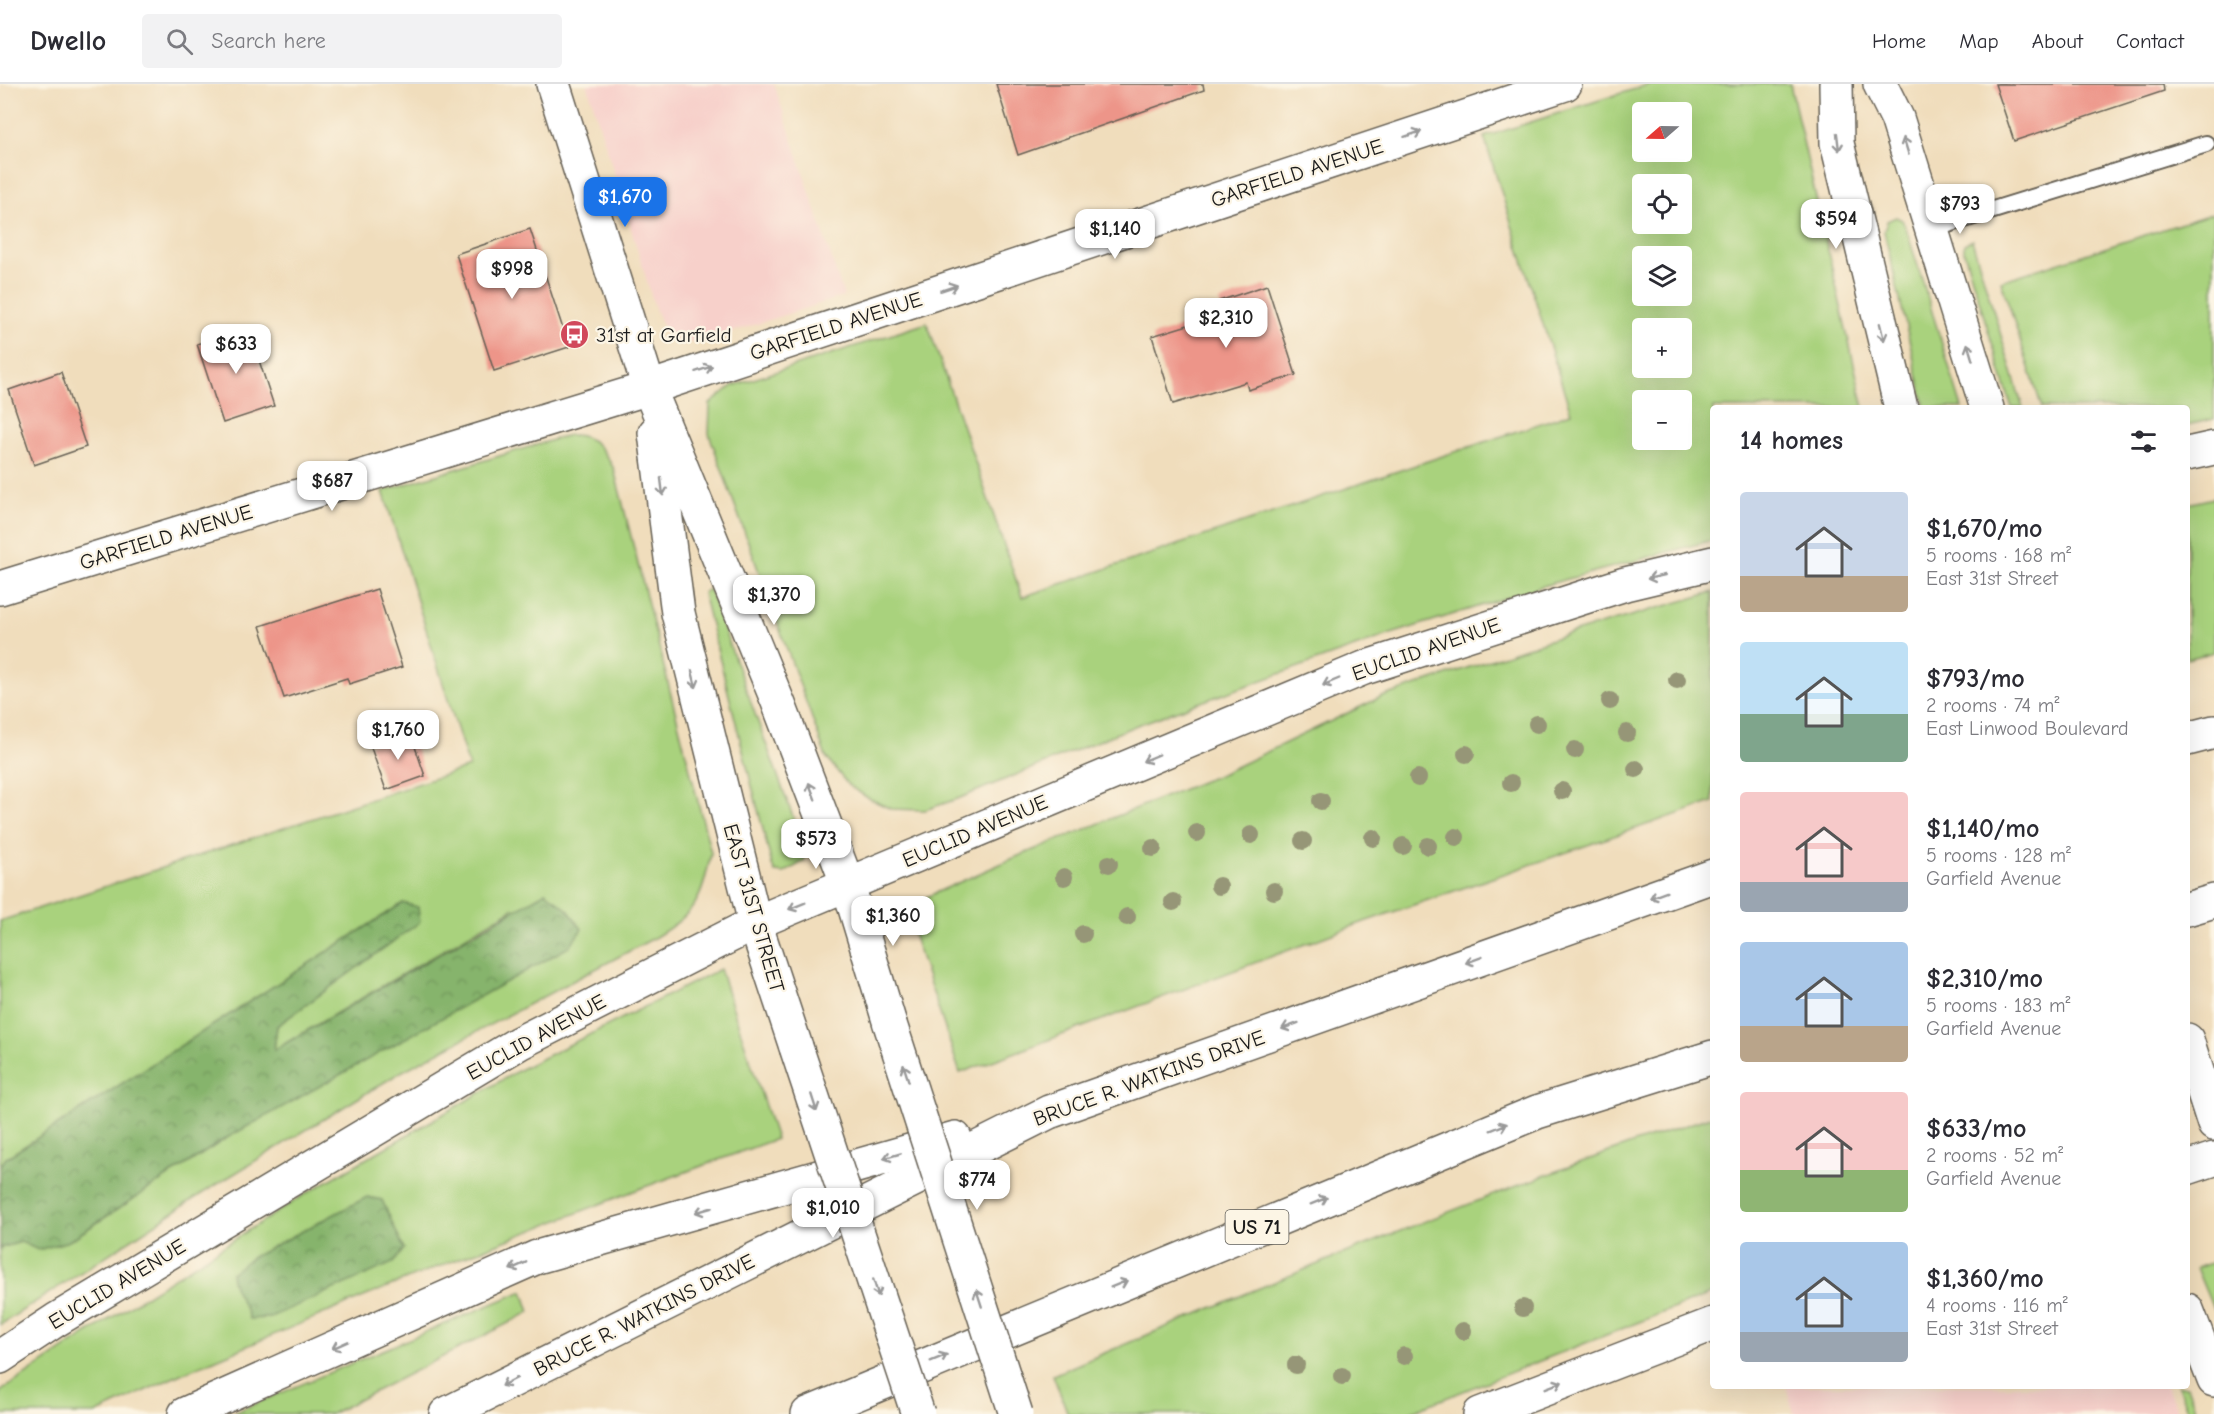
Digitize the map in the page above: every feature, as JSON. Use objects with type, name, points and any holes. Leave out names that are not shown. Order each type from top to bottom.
[{"type":"main road","name":"EAST 31ST STREET","points":[[553,84],[649,388],[778,702],[848,885],[890,1024],[1017,1414]]},
{"type":"main road","name":"GARFIELD AVENUE","points":[[0,588],[649,388],[1564,84]]},
{"type":"main road","points":[[1836,84],[1837,143],[1900,405]]},
{"type":"main road","points":[[1880,84],[1897,118],[1986,405]]},
{"type":"main road","name":"EAST 31ST STREET","points":[[649,388],[678,613],[755,923],[918,1414]]},
{"type":"main road","points":[[2190,453],[2214,448]]},
{"type":"main road","name":"EUCLID AVENUE","points":[[0,1357],[56,1320],[519,1043],[755,923],[1364,669],[1625,584],[1710,564]]},
{"type":"main road","points":[[2190,738],[2214,732]]},
{"type":"main road","name":"BRUCE R. WATKINS DRIVE","points":[[446,1414],[1049,1112],[1710,877]]},
{"type":"main road","points":[[2190,908],[2214,901]]},
{"type":"main road","points":[[2190,1049],[2214,1124]]},
{"type":"main road","name":"US 71","points":[[808,1414],[835,1406],[1537,1112],[1710,1058]]},
{"type":"main road","points":[[185,1414],[537,1257],[1049,1112]]},
{"type":"main road","points":[[2190,1167],[2214,1159]]},
{"type":"main road","points":[[2190,1318],[2214,1380]]},
{"type":"main road","points":[[1480,1414],[1710,1325]]},
{"type":"lane","points":[[1932,229],[2206,144]]},
{"type":"shaded area","points":[[587,84],[774,84],[844,296],[704,341],[682,342],[667,337],[656,311]]},
{"type":"shaded area","points":[[1787,1389],[2168,1389],[2178,1414],[1794,1414]]},
{"type":"green space","points":[[1650,84],[1790,84],[1863,405],[1710,405],[1710,541],[1553,583],[1391,634],[1137,725],[960,798],[925,810],[891,809],[868,798],[848,785],[826,757],[709,434],[710,404],[732,386],[927,323],[1022,597],[1571,413],[1484,137]]},
{"type":"green space","points":[[2214,213],[2214,419],[2190,424],[2190,405],[2041,405],[2001,281]]},
{"type":"green space","points":[[1896,217],[1902,220],[1906,228],[1961,405],[1924,405],[1884,231],[1887,221]]},
{"type":"green space","points":[[1972,240],[2022,405],[2011,405],[1964,252],[1964,244]]},
{"type":"green space","points":[[569,435],[585,437],[597,444],[614,469],[711,853],[704,883],[695,903],[689,912],[669,929],[401,1072],[206,1191],[0,1325],[0,1248],[21,1242],[69,1241],[225,1139],[514,908],[274,1050],[277,1026],[419,922],[403,903],[6,1158],[0,1166],[0,921],[469,767],[383,491]]},
{"type":"green space","points":[[2214,498],[2214,652],[2190,658],[2190,503]]},
{"type":"green space","points":[[709,589],[806,852],[804,861],[784,873],[775,872],[772,865],[703,593]]},
{"type":"green space","points":[[1710,593],[1710,803],[1364,922],[960,1073],[904,907],[1016,857],[1221,774],[1379,698],[1558,637]]},
{"type":"green space","points":[[546,892],[568,910],[582,929],[569,947],[225,1139],[69,1241],[38,1250],[21,1242],[0,1248],[0,1166],[6,1158],[403,903],[418,907],[420,922],[277,1026],[274,1050]]},
{"type":"green space","points":[[720,969],[776,1139],[409,1278],[183,1373],[95,1414],[0,1414],[0,1392],[86,1334],[307,1193],[521,1069]]},
{"type":"green space","points":[[1710,1117],[1710,1294],[1405,1414],[1068,1414],[1053,1375],[1463,1206]]},
{"type":"green space","points":[[367,1197],[382,1200],[404,1249],[393,1263],[268,1318],[249,1319],[231,1273],[251,1258]]},
{"type":"green space","points":[[2214,1262],[2214,1311],[2196,1268]]},
{"type":"green space","points":[[523,1291],[530,1312],[331,1414],[231,1414]]},
{"type":"green space","points":[[2179,1389],[2188,1389],[2198,1414],[2189,1414]]},
{"type":"building","points":[[996,84],[1203,84],[1204,90],[1018,155]]},
{"type":"building","points":[[1995,84],[2163,84],[2164,91],[2014,141]]},
{"type":"building","points":[[530,229],[569,347],[494,371],[456,254]]},
{"type":"building","points":[[1267,285],[1296,375],[1248,390],[1246,382],[1173,404],[1152,336],[1224,314],[1219,301]]},
{"type":"building","points":[[248,327],[274,406],[223,423],[197,344]]},
{"type":"building","points":[[61,372],[86,447],[34,465],[9,390]]},
{"type":"building","points":[[377,589],[402,667],[349,684],[347,678],[284,698],[260,626]]},
{"type":"building","points":[[410,732],[425,776],[386,790],[370,745]]},
{"type":"place","name":"31st at Garfield","points":[[575,335]]}]
